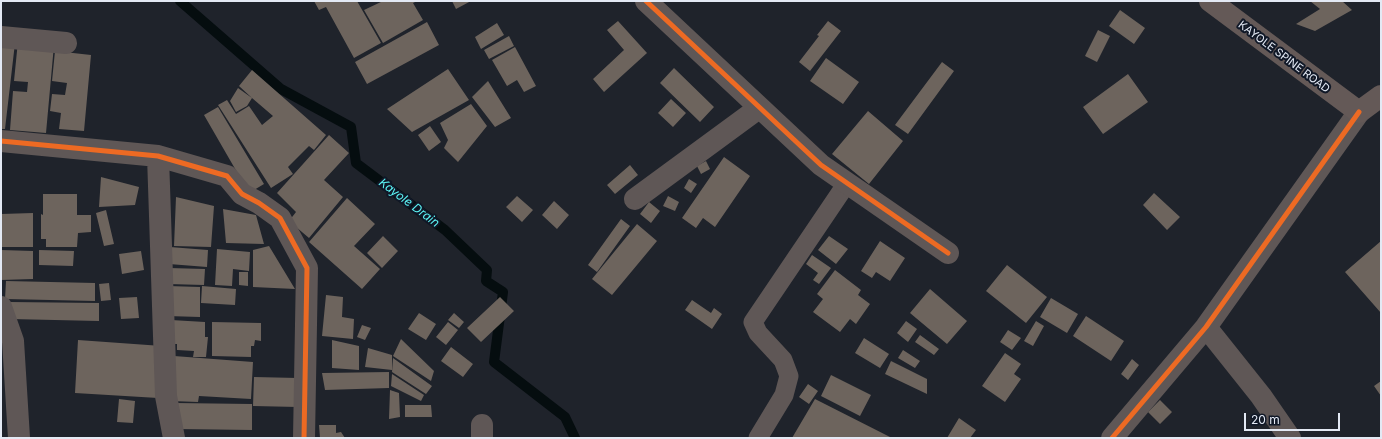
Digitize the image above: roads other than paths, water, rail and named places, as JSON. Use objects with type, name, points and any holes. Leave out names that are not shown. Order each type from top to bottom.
[{"type":"main road","name":"KAYOLE SPINE ROAD","points":[[1210,1],[1359,112]]},
{"type":"main road","points":[[1359,112],[1381,96]]},
{"type":"street","points":[[646,1],[821,165],[948,253]]},
{"type":"street","points":[[1,38],[66,43]]},
{"type":"street","points":[[635,199],[759,108]]},
{"type":"street","points":[[1112,438],[1206,328],[1359,112]]},
{"type":"street","points":[[1,141],[158,156],[228,176],[242,194],[259,203],[280,218],[307,268],[304,438]]},
{"type":"street","points":[[158,156],[166,346],[166,396],[174,438]]},
{"type":"street","points":[[1,306],[13,341],[19,438]]},
{"type":"street","points":[[1206,328],[1261,396],[1290,438]]},
{"type":"lane","points":[[758,438],[784,395],[789,376],[783,360],[758,333],[753,322],[847,183]]},
{"type":"waterway","name":"Kayole Drain","points":[[180,1],[281,89],[351,127],[356,163],[445,230],[487,270],[486,281],[503,292],[494,362],[565,417],[575,438]]}]
